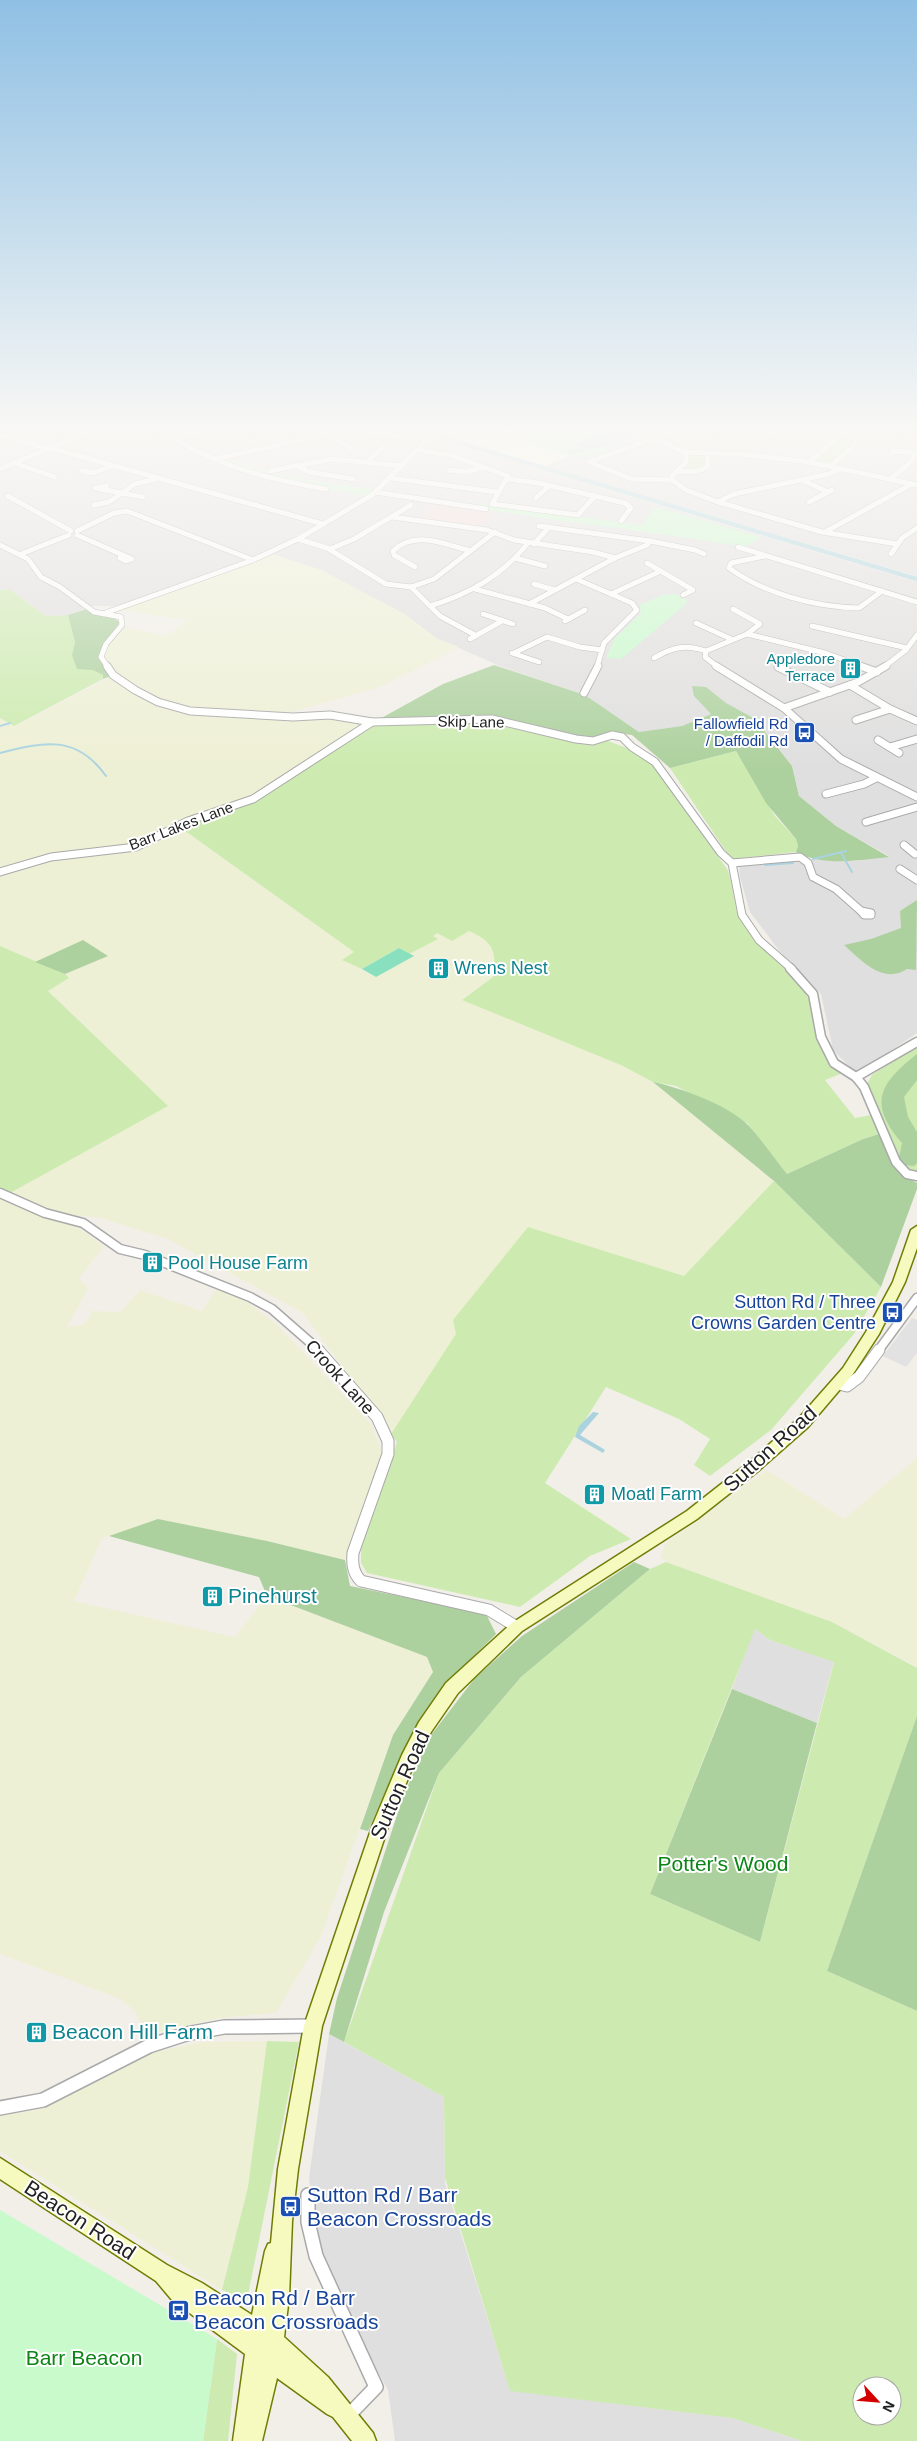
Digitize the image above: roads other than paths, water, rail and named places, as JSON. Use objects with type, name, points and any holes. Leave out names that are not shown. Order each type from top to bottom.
[{"type":"main road","name":"Sutton Road","points":[[264,2345],[279,2297],[282,2221],[305,2060],[313,2026],[381,1824],[410,1755],[425,1727],[452,1688],[517,1627],[692,1515],[784,1441],[803,1423],[838,1384],[882,1318],[899,1282],[917,1230]]},
{"type":"main road","name":"Beacon Road","points":[[0,2168],[160,2272],[179,2293],[264,2345],[347,2417],[365,2441]]},
{"type":"main road","points":[[244,2441],[264,2345]]},
{"type":"main road","points":[[251,2441],[264,2345]]},
{"type":"street","points":[[21,554],[52,541]]},
{"type":"street","points":[[92,541],[121,556]]},
{"type":"street","points":[[204,541],[253,560]]},
{"type":"street","points":[[106,613],[253,560],[294,541]]},
{"type":"street","points":[[304,541],[330,549],[354,567],[382,581],[399,587],[411,587],[425,584],[458,562],[479,541]]},
{"type":"street","points":[[330,549],[349,541]]},
{"type":"street","points":[[403,541],[393,551],[394,555],[414,566]]},
{"type":"street","points":[[427,541],[468,550]]},
{"type":"street","points":[[524,541],[593,552],[615,558]]},
{"type":"street","points":[[430,606],[455,599],[476,589],[533,541]]},
{"type":"street","points":[[529,604],[615,558],[647,545],[650,541],[697,550],[704,554]]},
{"type":"street","points":[[878,541],[897,544]]},
{"type":"street","points":[[891,554],[900,541]]},
{"type":"street","name":"Skip Lane","points":[[0,545],[28,558],[41,576],[60,587],[94,612],[106,613],[121,618],[122,625],[106,644],[101,657],[113,675],[158,702],[190,711],[294,717],[330,715],[372,722],[492,719],[576,739],[594,740],[612,734],[622,737],[632,748],[655,762],[721,853],[732,863]]},
{"type":"street","points":[[738,547],[917,602]]},
{"type":"street","points":[[765,556],[731,563],[729,568],[742,578],[773,591],[846,607],[859,608],[882,591]]},
{"type":"street","points":[[515,558],[547,564],[539,570]]},
{"type":"street","points":[[647,564],[661,570],[693,590],[683,595]]},
{"type":"street","points":[[611,594],[661,570]]},
{"type":"street","points":[[576,579],[632,603],[637,610],[608,637],[584,693]]},
{"type":"street","points":[[534,584],[554,590]]},
{"type":"street","points":[[411,587],[419,597],[447,621],[472,637],[502,621]]},
{"type":"street","points":[[476,589],[545,608],[567,620],[585,610]]},
{"type":"street","points":[[654,659],[678,645],[691,645],[706,651],[731,639],[747,634],[758,626],[760,622],[734,611]]},
{"type":"street","points":[[483,614],[513,624]]},
{"type":"street","points":[[698,625],[731,639]]},
{"type":"street","points":[[812,626],[857,634],[907,648]]},
{"type":"street","points":[[747,634],[825,654],[876,672]]},
{"type":"street","points":[[784,708],[850,685],[876,672],[907,648],[917,636]]},
{"type":"street","points":[[540,663],[513,653],[547,637],[580,647],[602,650]]},
{"type":"street","points":[[706,651],[705,657],[708,661],[784,708],[826,749],[876,778],[898,786],[917,797]]},
{"type":"street","points":[[776,667],[830,692]]},
{"type":"street","points":[[850,685],[890,709],[916,719]]},
{"type":"street","points":[[862,724],[854,719],[890,709]]},
{"type":"street","name":"Barr Lakes Lane","points":[[0,872],[52,857],[136,847],[147,843],[188,822],[252,799],[372,722]]},
{"type":"street","points":[[890,747],[917,738]]},
{"type":"street","points":[[878,740],[899,753]]},
{"type":"street","points":[[835,802],[825,792],[864,784],[876,778]]},
{"type":"street","points":[[857,816],[868,824],[917,808]]},
{"type":"street","points":[[915,854],[905,846],[917,846]]},
{"type":"street","points":[[861,910],[836,889],[813,877],[808,863],[800,857],[732,863],[742,915],[759,940],[800,978],[813,994],[821,1037],[834,1063],[856,1077],[864,1087],[896,1162],[907,1174],[917,1176]]},
{"type":"street","points":[[900,870],[917,880]]},
{"type":"street","points":[[856,1077],[917,1042]]},
{"type":"street","name":"Crook Lane","points":[[0,1193],[45,1213],[83,1223],[120,1249],[145,1255],[250,1297],[289,1321],[323,1354],[360,1396],[383,1426],[388,1441],[388,1454],[353,1553],[352,1565],[357,1578],[361,1581],[489,1610],[517,1627]]},
{"type":"street","name":"Sutton Road","points":[[838,1384],[847,1386],[859,1377],[917,1298]]},
{"type":"street","points":[[0,2108],[43,2100],[148,2046],[186,2034],[224,2027],[313,2026]]},
{"type":"street","points":[[308,2195],[308,2222],[316,2256],[376,2387],[347,2417]]},
{"type":"water","points":[[593,1412],[599,1413],[580,1435],[605,1450],[603,1453],[575,1437],[579,1426]]},
{"type":"waterway","points":[[789,541],[917,579]]},
{"type":"waterway","points":[[0,726],[10,723]]},
{"type":"waterway","points":[[0,753],[45,744],[71,747],[83,753],[106,776]]},
{"type":"waterway","points":[[813,859],[846,851]]},
{"type":"waterway","points":[[841,853],[852,872]]},
{"type":"waterway","points":[[765,865],[793,863]]},
{"type":"place","name":"Appledore Terrace","points":[[851,668]]},
{"type":"place","name":"Fallowfield Rd / Daffodil Rd","points":[[804,733]]},
{"type":"place","name":"Wrens Nest","points":[[438,968]]},
{"type":"place","name":"Pool House Farm","points":[[152,1263]]},
{"type":"place","name":"Sutton Rd / Three Crowns Garden Centre","points":[[892,1312]]},
{"type":"place","name":"Moatl Farm","points":[[595,1494]]},
{"type":"place","name":"Pinehurst","points":[[212,1596]]},
{"type":"place","name":"Beacon Hill Farm","points":[[36,2032]]},
{"type":"place","name":"Sutton Rd / Barr Beacon Crossroads","points":[[291,2207]]},
{"type":"place","name":"Beacon Rd / Barr Beacon Crossroads","points":[[178,2310]]},
{"type":"park label","name":"Potter's Wood","points":[[723,1864]]},
{"type":"park label","name":"Barr Beacon","points":[[84,2358]]}]
